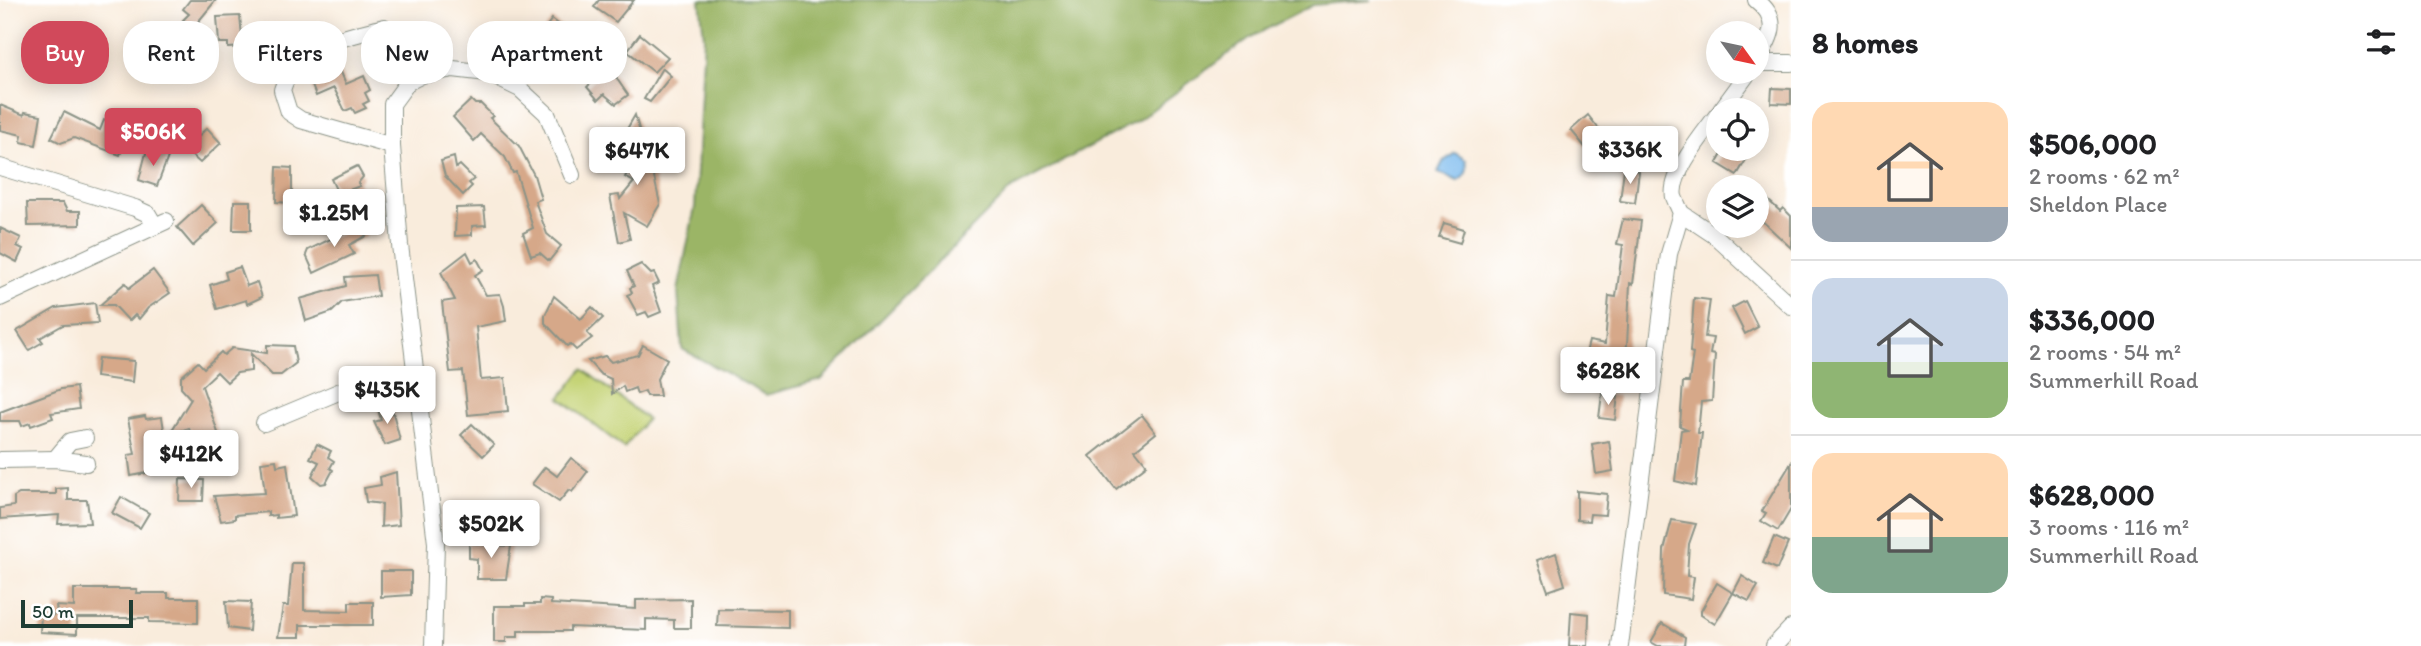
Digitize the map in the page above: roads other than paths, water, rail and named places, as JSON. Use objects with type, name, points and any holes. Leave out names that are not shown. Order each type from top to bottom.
[{"type":"street","points":[[1756,0],[1766,8],[1774,24],[1769,41]]},
{"type":"street","points":[[361,33],[336,40],[312,51],[293,67],[282,90],[289,112],[301,120],[392,146]]},
{"type":"street","points":[[1769,62],[1791,63]]},
{"type":"street","points":[[433,646],[436,543],[413,373],[392,146],[392,104],[408,82],[436,71],[471,70],[487,73],[520,89],[547,114],[572,175]]},
{"type":"street","points":[[1706,132],[1684,164],[1675,183],[1674,196],[1681,213],[1714,235],[1791,306]]},
{"type":"street","points":[[0,167],[135,208],[161,223],[0,298]]},
{"type":"street","points":[[1620,646],[1669,254],[1681,213]]},
{"type":"street","points":[[264,422],[348,388],[413,373]]},
{"type":"street","points":[[55,459],[70,441],[85,438]]},
{"type":"street","points":[[0,460],[55,459],[86,463]]},
{"type":"street","points":[[1774,646],[1791,628]]},
{"type":"water","points":[[1455,153],[1466,160],[1467,164],[1465,174],[1458,181],[1438,172],[1443,162]]}]
